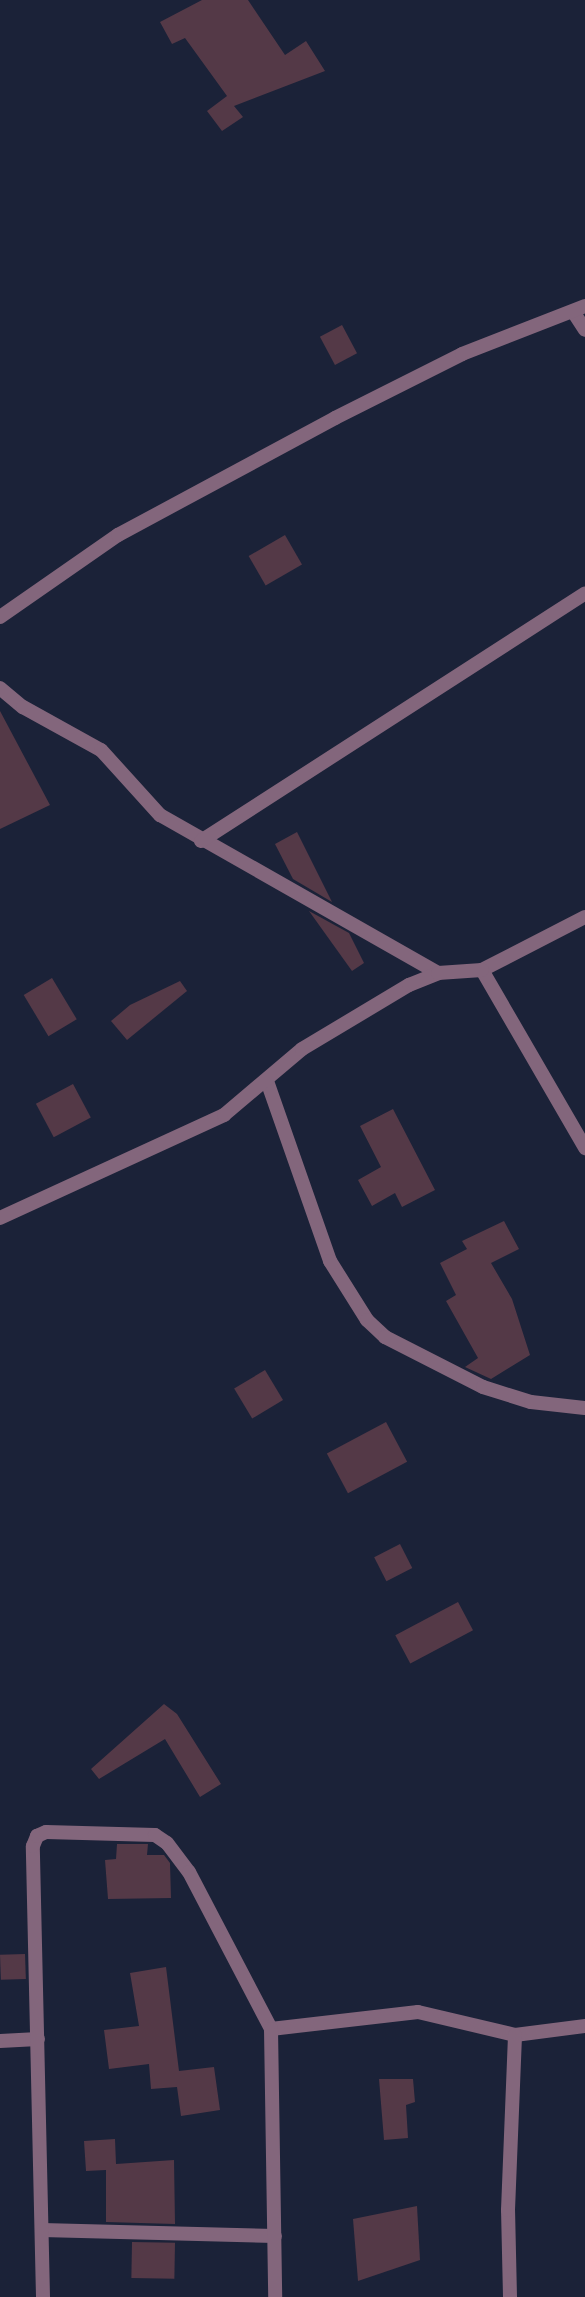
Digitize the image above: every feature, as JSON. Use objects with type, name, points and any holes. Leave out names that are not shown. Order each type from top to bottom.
[{"type":"street","points":[[0,617],[118,535],[335,418],[462,354],[579,310],[585,330]]},
{"type":"street","points":[[201,841],[585,594]]},
{"type":"street","points":[[0,688],[23,707],[102,750],[160,815],[201,841],[438,973]]},
{"type":"street","points":[[0,1218],[224,1115],[302,1049],[373,1005],[438,973],[482,970],[585,917]]},
{"type":"street","points":[[482,970],[585,1148]]},
{"type":"street","points":[[267,1081],[330,1261],[367,1320],[385,1337],[484,1387],[531,1402],[585,1408]]},
{"type":"street","points":[[43,2297],[33,1846],[37,1836],[46,1832],[155,1835],[167,1843],[189,1872],[271,2029],[275,2297]]},
{"type":"street","points":[[271,2029],[418,2012],[515,2035],[585,2026]]},
{"type":"street","points":[[510,2297],[508,2210],[515,2035]]},
{"type":"street","points":[[0,2041],[38,2039]]},
{"type":"street","points":[[42,2230],[275,2236]]},
{"type":"building","points":[[202,0],[248,0],[285,55],[306,41],[325,71],[234,106],[243,117],[222,131],[207,111],[227,96],[185,38],[172,44],[160,22]]},
{"type":"building","points":[[342,325],[357,353],[335,365],[320,337]]},
{"type":"building","points":[[285,535],[302,564],[266,585],[249,556]]},
{"type":"building","points":[[0,711],[50,805],[0,829]]},
{"type":"building","points":[[297,832],[332,902],[293,879],[275,844]]},
{"type":"building","points":[[309,911],[349,933],[364,963],[352,971]]},
{"type":"building","points":[[52,978],[77,1019],[48,1036],[24,995]]},
{"type":"building","points":[[180,981],[187,991],[127,1040],[111,1021],[130,1005]]},
{"type":"building","points":[[73,1084],[91,1118],[54,1137],[36,1104]]},
{"type":"building","points":[[393,1109],[435,1190],[402,1207],[395,1193],[372,1206],[358,1180],[381,1167],[360,1126]]},
{"type":"building","points":[[504,1221],[519,1249],[491,1263],[512,1299],[530,1355],[491,1379],[465,1367],[478,1358],[446,1301],[456,1295],[440,1263],[467,1249],[462,1241]]},
{"type":"building","points":[[265,1370],[283,1400],[252,1419],[234,1389]]},
{"type":"building","points":[[386,1422],[407,1462],[348,1493],[327,1453]]},
{"type":"building","points":[[400,1544],[412,1568],[386,1581],[374,1557]]},
{"type":"building","points":[[458,1602],[473,1630],[410,1664],[395,1635]]},
{"type":"building","points":[[164,1704],[177,1714],[221,1784],[200,1797],[165,1739],[99,1779],[91,1769]]},
{"type":"building","points":[[117,1844],[148,1844],[147,1855],[164,1855],[170,1863],[171,1898],[108,1899],[105,1860],[116,1859]]},
{"type":"building","points":[[25,1954],[26,1979],[1,1980],[0,1955]]},
{"type":"building","points":[[166,1967],[179,2071],[214,2067],[220,2110],[181,2116],[177,2087],[151,2089],[149,2064],[109,2069],[104,2030],[139,2026],[130,1973]]},
{"type":"building","points":[[379,2079],[413,2079],[415,2102],[406,2105],[408,2138],[384,2140]]},
{"type":"building","points":[[115,2139],[116,2164],[174,2160],[175,2224],[106,2222],[106,2170],[86,2171],[84,2141]]},
{"type":"building","points":[[417,2206],[420,2260],[358,2281],[353,2219]]},
{"type":"building","points":[[132,2242],[175,2243],[174,2279],[131,2278]]}]
